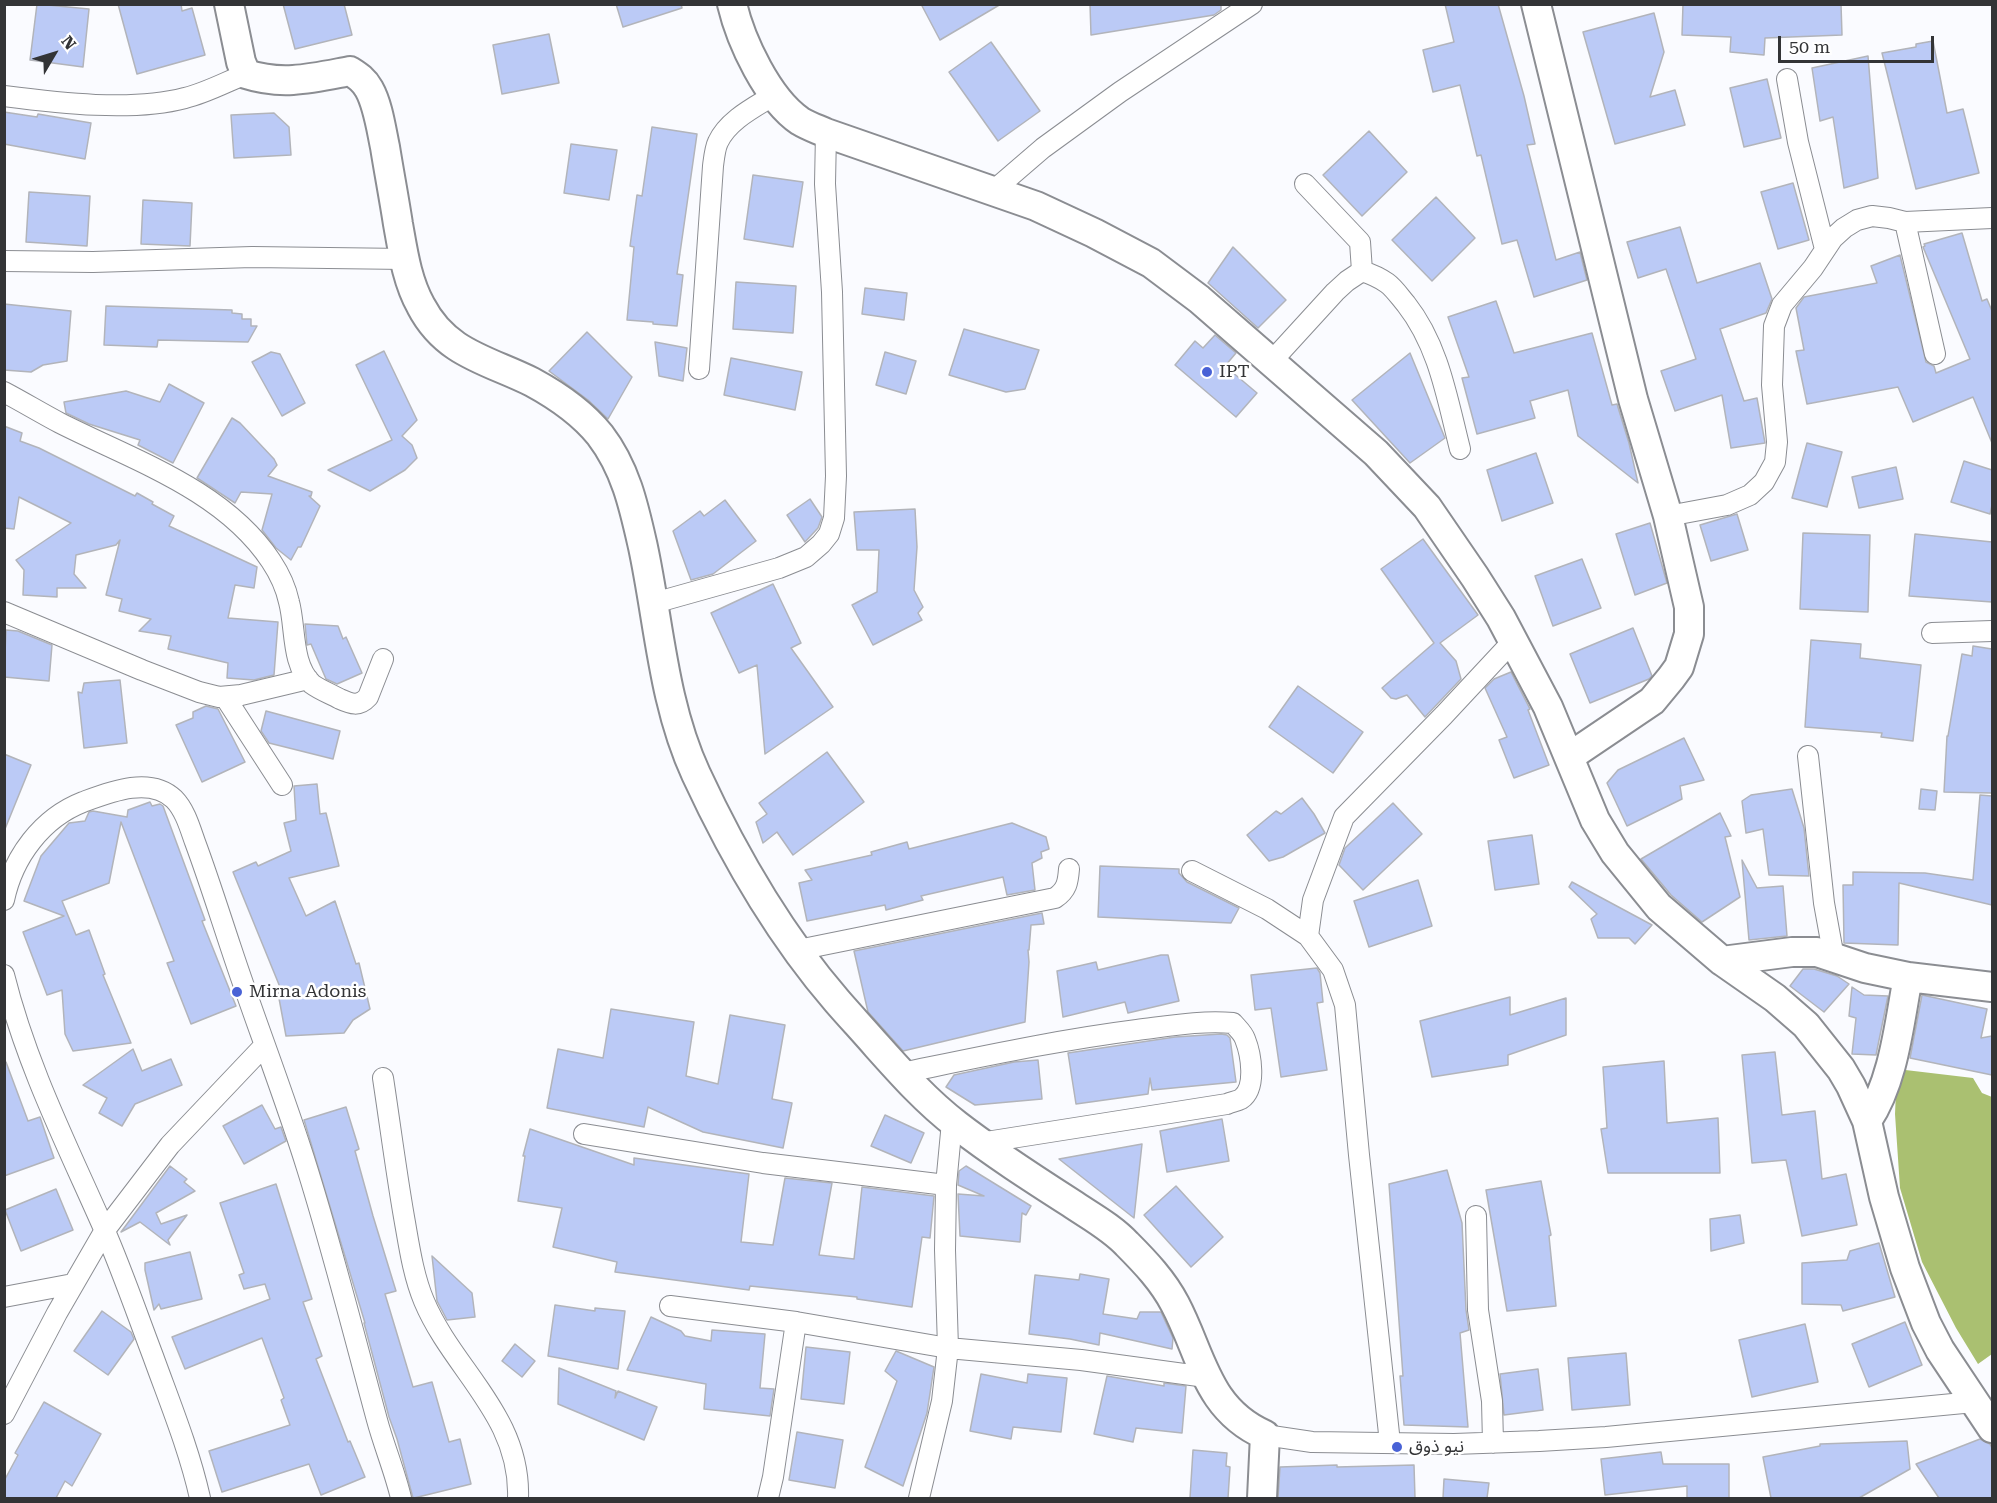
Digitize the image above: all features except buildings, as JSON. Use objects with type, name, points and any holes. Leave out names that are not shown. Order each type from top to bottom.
[{"type":"street","points":[[229,4],[241,62],[246,74]]},
{"type":"street","points":[[732,4],[735,20],[747,50],[774,95],[801,122],[826,133],[1036,206],[1151,263],[1199,298],[1376,453],[1427,507],[1475,577],[1513,641],[1548,707],[1594,819],[1615,853],[1659,907],[1722,961],[1775,998],[1806,1025],[1841,1069],[1867,1121],[1884,1197],[1909,1279],[1926,1323],[1940,1350],[1992,1428]]},
{"type":"street","points":[[993,191],[1043,148],[1119,92],[1252,4]]},
{"type":"street","points":[[1536,4],[1630,387],[1668,516],[1689,607],[1689,634],[1679,668],[1652,701],[1569,757]]},
{"type":"street","points":[[4,96],[105,104],[161,104],[206,92],[246,74],[271,81],[297,81],[350,71],[364,81],[370,91],[382,133],[412,286],[432,324],[445,339],[464,353],[533,383],[574,411],[599,435],[619,467],[632,498],[654,603],[668,687],[676,719],[694,771],[740,860],[798,950],[835,999],[902,1073],[952,1122],[1100,1222],[1129,1246],[1174,1300],[1215,1394],[1232,1413],[1251,1428],[1265,1434],[1312,1442],[1493,1443],[1606,1437],[1974,1402]]},
{"type":"street","points":[[1787,79],[1798,142],[1825,249]]},
{"type":"street","points":[[699,369],[713,166],[717,143],[726,130],[745,114],[774,95]]},
{"type":"street","points":[[654,603],[779,568],[806,558],[829,534],[834,518],[836,476],[832,292],[825,184],[826,133]]},
{"type":"street","points":[[1305,184],[1360,242],[1362,271]]},
{"type":"street","points":[[1668,516],[1727,505],[1750,495],[1764,482],[1775,462],[1777,442],[1772,385],[1774,326],[1782,305],[1844,228],[1857,220],[1872,216],[1905,222],[1992,218]]},
{"type":"street","points":[[1905,222],[1935,354]]},
{"type":"street","points":[[4,261],[93,262],[252,257],[405,259]]},
{"type":"street","points":[[1271,362],[1335,292],[1362,271]]},
{"type":"street","points":[[1362,271],[1388,284],[1412,312],[1427,336],[1435,354],[1460,449]]},
{"type":"street","points":[[4,392],[60,423],[139,460],[199,494],[244,527],[271,560],[283,582],[290,602],[300,664],[314,686],[357,705],[368,697],[383,659]]},
{"type":"street","points":[[4,612],[199,692],[225,697],[308,679]]},
{"type":"street","points":[[1932,633],[1992,631]]},
{"type":"street","points":[[1308,936],[1313,900],[1344,817],[1513,641]]},
{"type":"street","points":[[225,697],[282,785]]},
{"type":"street","points":[[1808,756],[1824,903],[1834,958]]},
{"type":"street","points":[[4,900],[18,860],[37,833],[70,807],[121,789],[164,790],[177,801],[188,822],[209,879],[306,1164],[401,1498]]},
{"type":"street","points":[[798,950],[1055,898],[1063,893],[1068,884],[1069,869]]},
{"type":"street","points":[[1192,871],[1267,909],[1308,936],[1333,969],[1345,1005],[1390,1443]]},
{"type":"street","points":[[1722,961],[1792,952],[1817,952],[1865,968],[1908,977],[1992,987]]},
{"type":"street","points":[[4,975],[32,1064],[105,1230],[182,1433],[200,1498]]},
{"type":"street","points":[[1867,1121],[1879,1101],[1887,1078],[1908,977]]},
{"type":"street","points":[[902,1073],[1084,1037],[1153,1028],[1218,1022],[1233,1023],[1244,1036],[1248,1048],[1251,1076],[1250,1086],[1240,1100],[1227,1104],[980,1143]]},
{"type":"street","points":[[4,1414],[30,1362],[105,1230],[170,1145],[264,1046]]},
{"type":"street","points":[[383,1078],[410,1251],[423,1299],[447,1343],[472,1376],[502,1427],[516,1463],[518,1498]]},
{"type":"street","points":[[919,1498],[942,1401],[948,1348],[946,1185],[952,1122]]},
{"type":"street","points":[[584,1134],[763,1163],[946,1185]]},
{"type":"street","points":[[1476,1216],[1478,1310],[1488,1371],[1493,1443]]},
{"type":"street","points":[[4,1297],[73,1284]]},
{"type":"street","points":[[670,1306],[796,1322],[948,1348],[1081,1360],[1206,1377]]},
{"type":"street","points":[[768,1498],[774,1477],[796,1322]]},
{"type":"street","points":[[1262,1498],[1265,1434]]},
{"type":"green space","points":[[1897,1069],[1973,1078],[1982,1093],[1992,1097],[1992,1354],[1978,1364],[1956,1328],[1922,1262],[1900,1188],[1895,1114]]},
{"type":"place","name":"IPT","points":[[1207,372]]},
{"type":"place","name":"Mirna Adonis","points":[[237,992]]},
{"type":"place","name":"نيو ذوق","points":[[1397,1447]]}]
